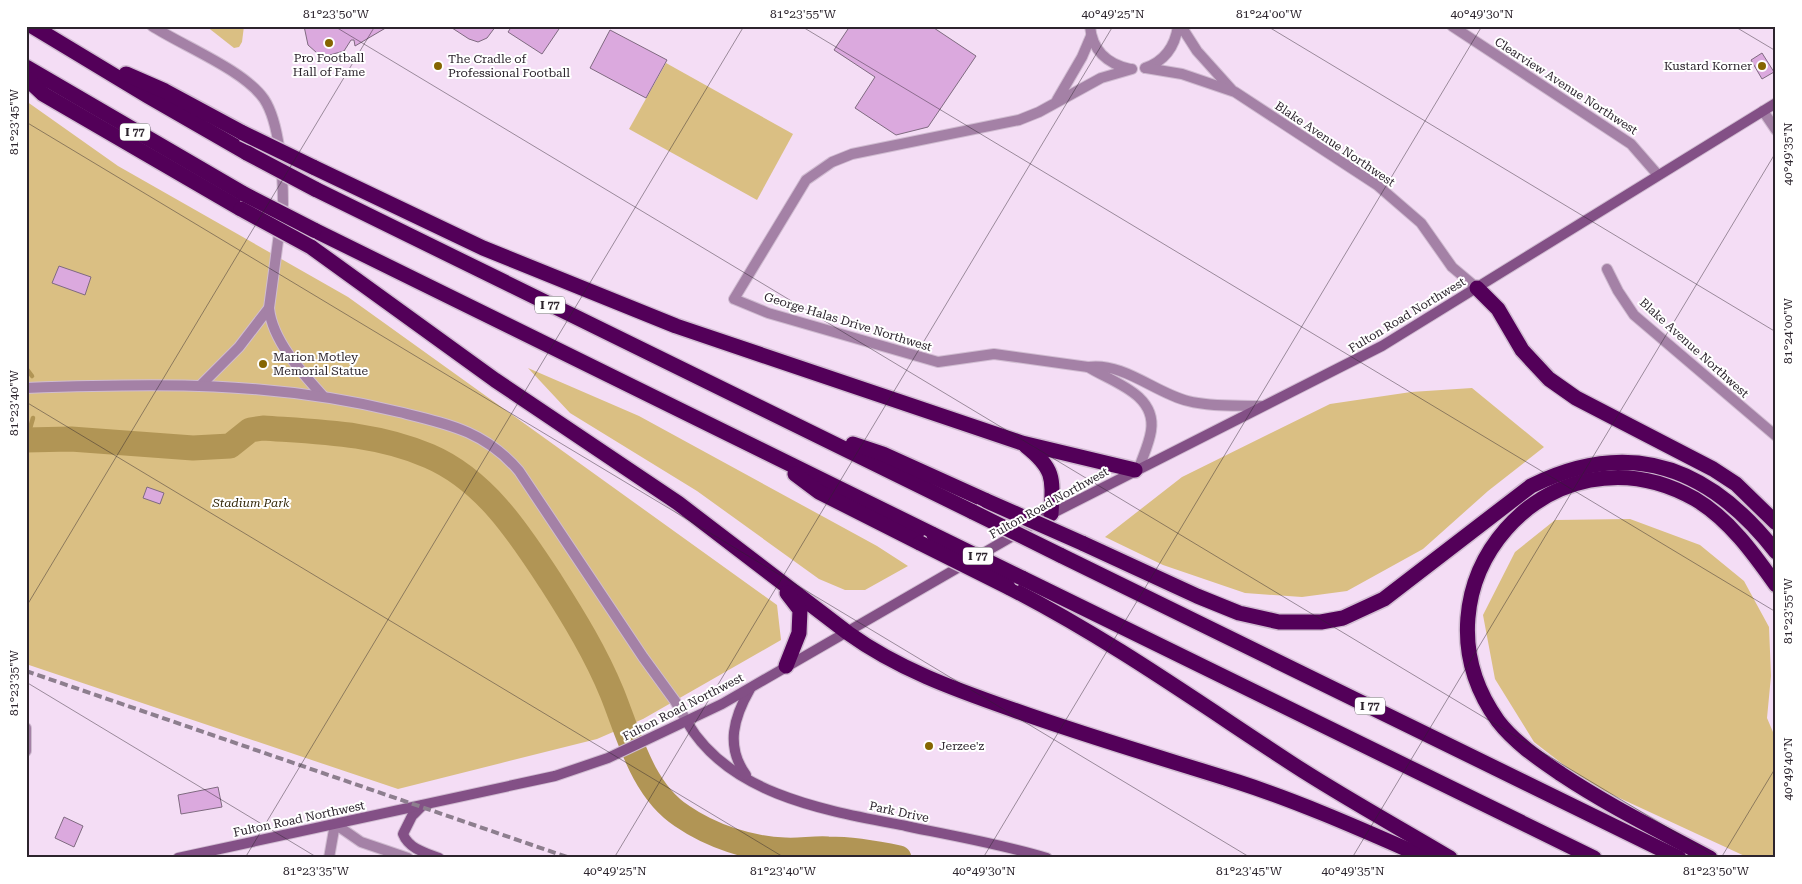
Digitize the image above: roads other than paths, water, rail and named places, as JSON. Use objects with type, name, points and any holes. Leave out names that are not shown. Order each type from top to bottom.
[{"type":"highway","name":"I 77","points":[[32,26],[247,153],[315,189],[1679,858]]},
{"type":"highway","points":[[63,46],[165,91],[313,168],[474,244],[590,293],[755,353],[1022,442],[1137,469]]},
{"type":"highway","name":"I 77","points":[[26,67],[244,194],[314,230],[1594,858]]},
{"type":"highway","points":[[26,78],[43,94],[241,209],[311,247],[495,380],[678,502],[848,633],[872,650],[902,667],[959,691],[1082,734],[1287,799],[1427,858]]},
{"type":"highway","points":[[1477,288],[1498,309],[1522,350],[1549,379],[1576,398],[1713,469],[1736,484],[1776,523]]},
{"type":"highway","points":[[786,420],[883,454],[1197,596],[1239,613],[1279,622],[1321,622],[1343,618],[1384,599],[1531,486],[1580,466],[1633,462],[1669,469],[1705,486],[1744,516],[1776,552]]},
{"type":"highway","points":[[1022,442],[1044,460],[1051,476],[1051,514]]},
{"type":"highway","points":[[766,452],[819,492],[1051,609],[1145,665],[1294,765],[1450,858]]},
{"type":"highway","points":[[1710,858],[1589,793],[1542,762],[1510,734],[1489,706],[1473,668],[1467,627],[1474,586],[1490,549],[1517,516],[1533,503],[1566,486],[1604,478],[1623,477],[1668,486],[1700,503],[1724,522],[1753,552],[1776,585]]},
{"type":"highway","points":[[780,581],[800,610],[799,633],[786,666]]},
{"type":"main road","name":"Fulton Road Northwest","points":[[178,858],[555,776],[608,758],[687,722],[848,633],[1051,514],[1382,346],[1776,103]]},
{"type":"main road","points":[[750,780],[739,765],[732,743],[733,729],[738,713],[751,687]]},
{"type":"main road","name":"Park Drive","points":[[687,722],[706,748],[750,780],[807,804],[1047,858]]},
{"type":"main road","points":[[424,804],[406,824],[404,834],[409,844],[416,849],[439,858]]},
{"type":"street","points":[[152,26],[253,87],[264,100],[275,125],[283,188],[283,204],[268,308],[276,331],[296,366],[323,396]]},
{"type":"street","points":[[1146,68],[1159,62],[1169,52],[1180,26]]},
{"type":"street","name":"Blake Avenue Northwest","points":[[1180,26],[1197,51],[1235,92],[1377,185],[1421,223],[1452,267],[1477,288]]},
{"type":"street","name":"Clearview Avenue Northwest","points":[[1452,26],[1631,144],[1644,156],[1658,175]]},
{"type":"street","points":[[1091,31],[1097,48],[1106,59],[1118,66],[1132,69]]},
{"type":"street","name":"George Halas Drive Northwest","points":[[1056,101],[1082,57],[1091,31]]},
{"type":"street","name":"Blake Avenue Northwest","points":[[1132,69],[1146,68],[1182,74],[1235,92]]},
{"type":"street","name":"George Halas Drive Northwest","points":[[1132,69],[1101,78],[1039,112],[1019,120],[852,154],[832,162],[806,180],[734,299],[768,313],[938,362],[980,354],[994,354],[1088,367],[1100,365],[1114,369],[1174,397],[1197,403],[1261,406]]},
{"type":"street","points":[[1763,111],[1776,130]]},
{"type":"street","name":"Blake Avenue Northwest","points":[[1607,269],[1618,291],[1634,315],[1776,436]]},
{"type":"street","points":[[202,384],[238,347],[268,308]]},
{"type":"street","name":"George Halas Drive Northwest","points":[[1088,367],[1123,386],[1144,403]]},
{"type":"street","points":[[26,388],[202,384],[323,396],[448,424],[484,440],[506,456],[519,471],[675,701],[687,722]]},
{"type":"street","points":[[1137,469],[1151,432],[1150,416],[1144,403],[1155,388]]},
{"type":"street","points":[[26,728],[26,751]]},
{"type":"street","points":[[329,858],[335,824],[361,842],[408,858]]},
{"type":"waterway","points":[[26,368],[32,376]]},
{"type":"waterway","points":[[26,442],[33,418]]},
{"type":"waterway","points":[[26,440],[71,439],[193,448],[230,446],[250,430],[263,428],[368,438],[389,442],[429,456],[449,466],[484,493],[526,545],[560,596],[592,650],[612,693],[638,760],[647,777],[668,805],[705,830],[731,840],[758,847],[785,850],[846,850],[899,858]]},
{"type":"railway","points":[[26,671],[570,858]]},
{"type":"place","name":"Pro Football Hall of Fame","points":[[329,43]]},
{"type":"place","name":"The Cradle of Professional Football","points":[[438,66]]},
{"type":"place","name":"Kustard Korner","points":[[1762,66]]},
{"type":"place","name":"Marion Motley Memorial Statue","points":[[263,364]]},
{"type":"place","name":"Jerzee'z","points":[[929,746]]},
{"type":"park label","name":"Stadium Park","points":[[251,503]]}]
